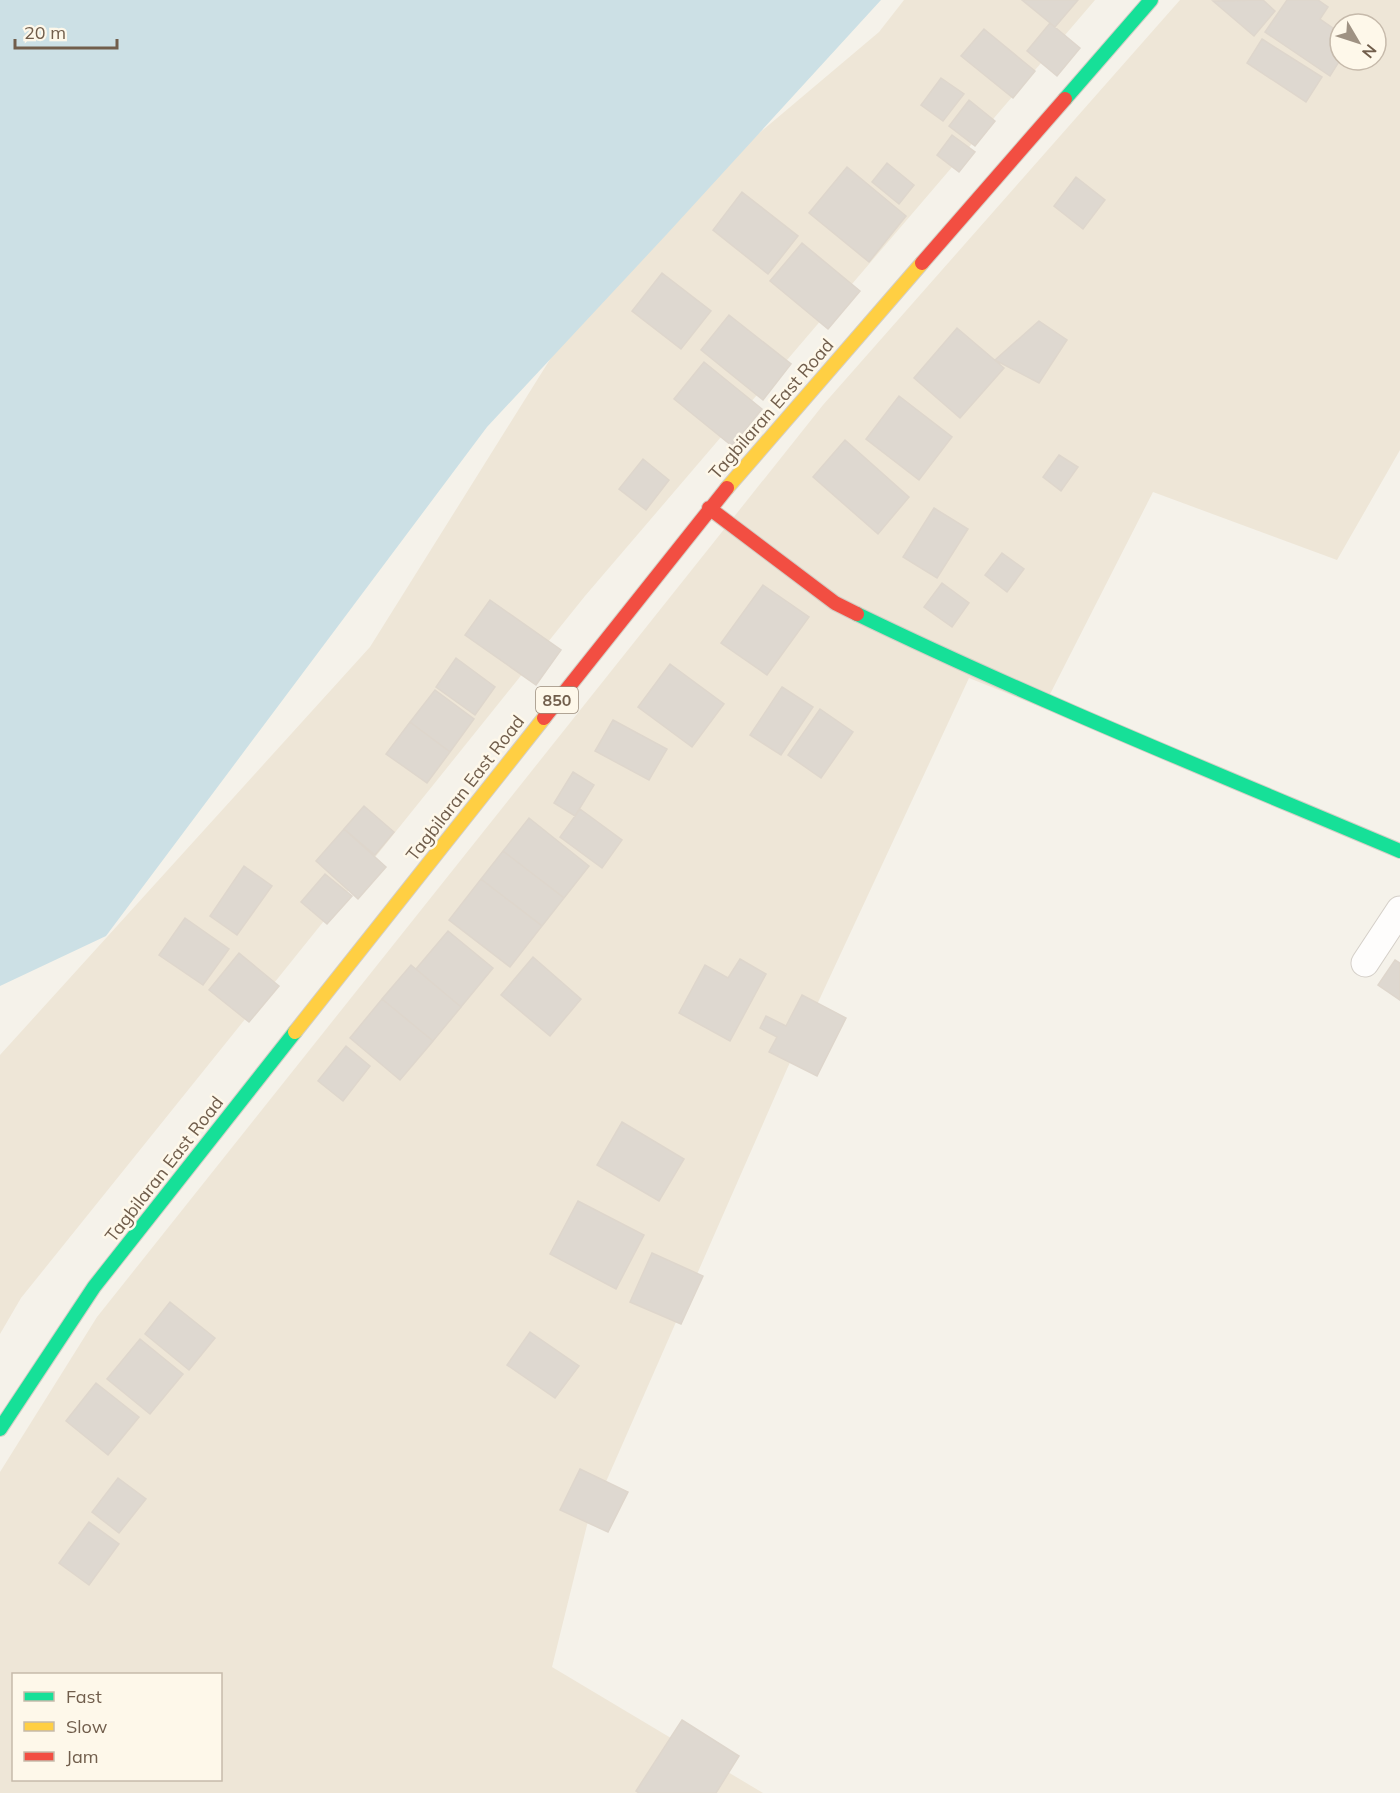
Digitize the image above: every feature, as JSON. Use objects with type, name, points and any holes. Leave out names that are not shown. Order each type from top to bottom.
[{"type":"main road","name":"Tagbilaran East Road","points":[[0,1429],[94,1287],[708,508],[1151,0]]},
{"type":"main road","points":[[708,508],[835,603],[930,649],[1121,734],[1400,851]]},
{"type":"street","points":[[1365,963],[1400,910]]},
{"type":"shaded area","points":[[0,0],[881,0],[487,427],[106,936],[0,986]]},
{"type":"shaded area","points":[[904,0],[1095,0],[585,596],[21,1298],[0,1334],[0,1055],[370,647],[616,254],[879,32]]},
{"type":"shaded area","points":[[1180,0],[1400,0],[1400,450],[1337,560],[1153,492],[1043,708],[969,678],[787,1069],[587,1525],[552,1667],[763,1793],[0,1793],[0,1472],[97,1317],[823,405]]},
{"type":"building","points":[[1022,0],[1078,0],[1055,27]]},
{"type":"building","points":[[1263,0],[1275,11],[1254,36],[1213,1]]},
{"type":"building","points":[[1287,0],[1318,0],[1328,7],[1320,19],[1328,25],[1328,72],[1332,72],[1330,76],[1265,32]]},
{"type":"building","points":[[1050,23],[1080,48],[1057,76],[1027,51]]},
{"type":"building","points":[[984,29],[1035,71],[1013,98],[961,56]]},
{"type":"building","points":[[1262,39],[1322,77],[1306,102],[1247,63]]},
{"type":"building","points":[[941,78],[964,94],[943,121],[921,105]]},
{"type":"building","points":[[969,100],[995,121],[975,146],[949,126]]},
{"type":"building","points":[[952,135],[975,152],[959,172],[937,155]]},
{"type":"building","points":[[887,163],[914,185],[899,204],[872,182]]},
{"type":"building","points":[[847,167],[906,216],[869,262],[809,213]]},
{"type":"building","points":[[1076,177],[1105,200],[1083,229],[1054,206]]},
{"type":"building","points":[[742,192],[798,236],[768,274],[713,230]]},
{"type":"building","points":[[802,243],[860,291],[828,329],[770,281]]},
{"type":"building","points":[[662,273],[711,311],[681,349],[632,311]]},
{"type":"building","points":[[729,315],[791,364],[763,400],[701,350]]},
{"type":"building","points":[[1039,321],[1067,340],[1039,383],[995,360]]},
{"type":"building","points":[[957,328],[1004,368],[960,418],[914,378]]},
{"type":"building","points":[[704,362],[762,409],[732,446],[674,399]]},
{"type":"building","points":[[899,396],[952,437],[919,480],[866,439]]},
{"type":"building","points":[[845,440],[909,497],[878,534],[813,477]]},
{"type":"building","points":[[1059,455],[1078,467],[1061,491],[1043,477]]},
{"type":"building","points":[[643,459],[669,480],[646,510],[619,489]]},
{"type":"building","points":[[934,508],[968,529],[937,578],[903,557]]},
{"type":"building","points":[[1002,553],[1024,569],[1007,592],[985,575]]},
{"type":"building","points":[[942,583],[969,603],[952,627],[924,607]]},
{"type":"building","points":[[763,585],[809,617],[767,675],[721,643]]},
{"type":"building","points":[[490,600],[561,650],[536,685],[465,635]]},
{"type":"building","points":[[456,658],[495,687],[475,715],[436,687]]},
{"type":"building","points":[[670,664],[724,704],[692,747],[638,707]]},
{"type":"building","points":[[782,687],[813,707],[781,755],[750,735]]},
{"type":"building","points":[[435,690],[474,719],[450,752],[410,722]]},
{"type":"building","points":[[820,709],[853,732],[821,778],[788,755]]},
{"type":"building","points":[[613,720],[667,749],[649,780],[595,751]]},
{"type":"building","points":[[410,722],[450,752],[427,783],[386,754]]},
{"type":"building","points":[[573,772],[594,785],[575,816],[554,803]]},
{"type":"building","points":[[364,806],[394,832],[375,855],[344,829]]},
{"type":"building","points":[[580,809],[622,840],[602,868],[560,837]]},
{"type":"building","points":[[529,818],[589,866],[564,898],[503,851]]},
{"type":"building","points":[[344,829],[386,867],[358,899],[316,861]]},
{"type":"building","points":[[503,851],[564,898],[542,926],[481,879]]},
{"type":"building","points":[[244,866],[272,886],[237,935],[210,916]]},
{"type":"building","points":[[325,874],[352,896],[327,924],[301,902]]},
{"type":"building","points":[[481,879],[542,926],[510,967],[449,920]]},
{"type":"building","points":[[185,918],[229,949],[203,985],[159,955]]},
{"type":"building","points":[[448,931],[493,968],[461,1007],[416,969]]},
{"type":"building","points":[[239,953],[279,986],[249,1022],[209,990]]},
{"type":"building","points":[[533,957],[581,999],[550,1036],[501,995]]},
{"type":"building","points":[[740,959],[766,974],[730,1041],[679,1013],[705,965],[728,978]]},
{"type":"building","points":[[1395,960],[1400,963],[1400,1000],[1378,985]]},
{"type":"building","points":[[411,965],[461,1007],[433,1041],[382,999]]},
{"type":"building","points":[[802,995],[846,1018],[817,1076],[769,1052],[777,1037],[760,1028],[766,1016],[786,1026]]},
{"type":"building","points":[[382,999],[433,1041],[400,1080],[350,1038]]},
{"type":"building","points":[[346,1046],[370,1066],[343,1101],[318,1081]]},
{"type":"building","points":[[622,1122],[684,1159],[659,1201],[597,1165]]},
{"type":"building","points":[[578,1201],[644,1235],[616,1289],[550,1254]]},
{"type":"building","points":[[652,1253],[703,1276],[681,1324],[630,1302]]},
{"type":"building","points":[[170,1302],[215,1338],[189,1370],[145,1334]]},
{"type":"building","points":[[530,1332],[579,1366],[555,1398],[507,1365]]},
{"type":"building","points":[[140,1339],[183,1374],[150,1414],[107,1379]]},
{"type":"building","points":[[96,1383],[139,1417],[108,1455],[66,1421]]},
{"type":"building","points":[[580,1469],[628,1492],[608,1532],[560,1510]]},
{"type":"building","points":[[118,1478],[146,1499],[119,1533],[92,1512]]},
{"type":"building","points":[[89,1522],[119,1544],[89,1585],[59,1563]]},
{"type":"building","points":[[682,1720],[739,1756],[716,1793],[639,1793],[636,1791]]},
{"type":"traffic: fast","points":[[1065,99],[1151,0]]},
{"type":"traffic: fast","points":[[857,614],[1059,706],[1400,851]]},
{"type":"traffic: fast","points":[[0,1429],[94,1287],[295,1032]]},
{"type":"traffic: slow","points":[[727,488],[922,263]]},
{"type":"traffic: slow","points":[[295,1032],[544,718]]},
{"type":"traffic: jam","points":[[922,263],[1065,99]]},
{"type":"traffic: jam","points":[[544,718],[727,488]]},
{"type":"traffic: jam","points":[[709,508],[835,603],[857,614]]}]
